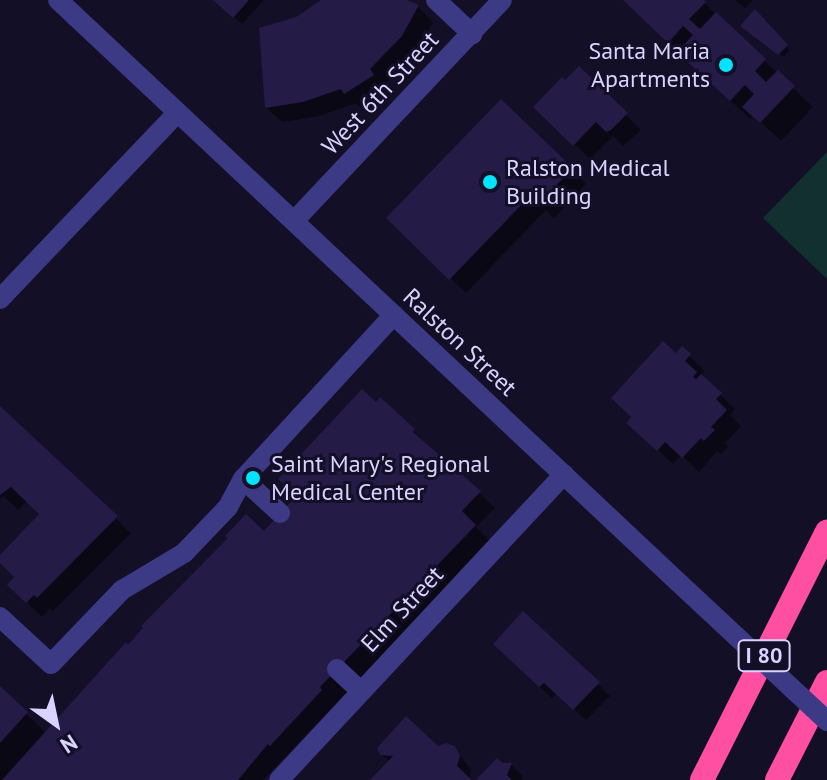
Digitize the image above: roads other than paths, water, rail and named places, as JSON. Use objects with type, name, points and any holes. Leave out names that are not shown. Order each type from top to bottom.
[{"type":"highway","name":"I 80","points":[[702,780],[827,532]]},
{"type":"highway","name":"I 80","points":[[777,780],[827,682]]},
{"type":"street","name":"Ralston Street","points":[[58,0],[827,721]]},
{"type":"street","points":[[436,0],[472,34]]},
{"type":"street","name":"West 6th Street","points":[[294,221],[502,0]]},
{"type":"street","points":[[0,299],[177,113]]},
{"type":"street","points":[[0,617],[51,664],[122,590],[184,553],[228,507],[243,479],[394,315]]},
{"type":"street","name":"Elm Street","points":[[279,780],[564,474]]},
{"type":"street","points":[[243,479],[280,513]]},
{"type":"street","points":[[337,669],[361,691]]},
{"type":"place","name":"Santa Maria Apartments","points":[[726,65]]},
{"type":"place","name":"Ralston Medical Building","points":[[490,182]]},
{"type":"place","name":"Saint Mary's Regional Medical Center","points":[[253,478]]}]
